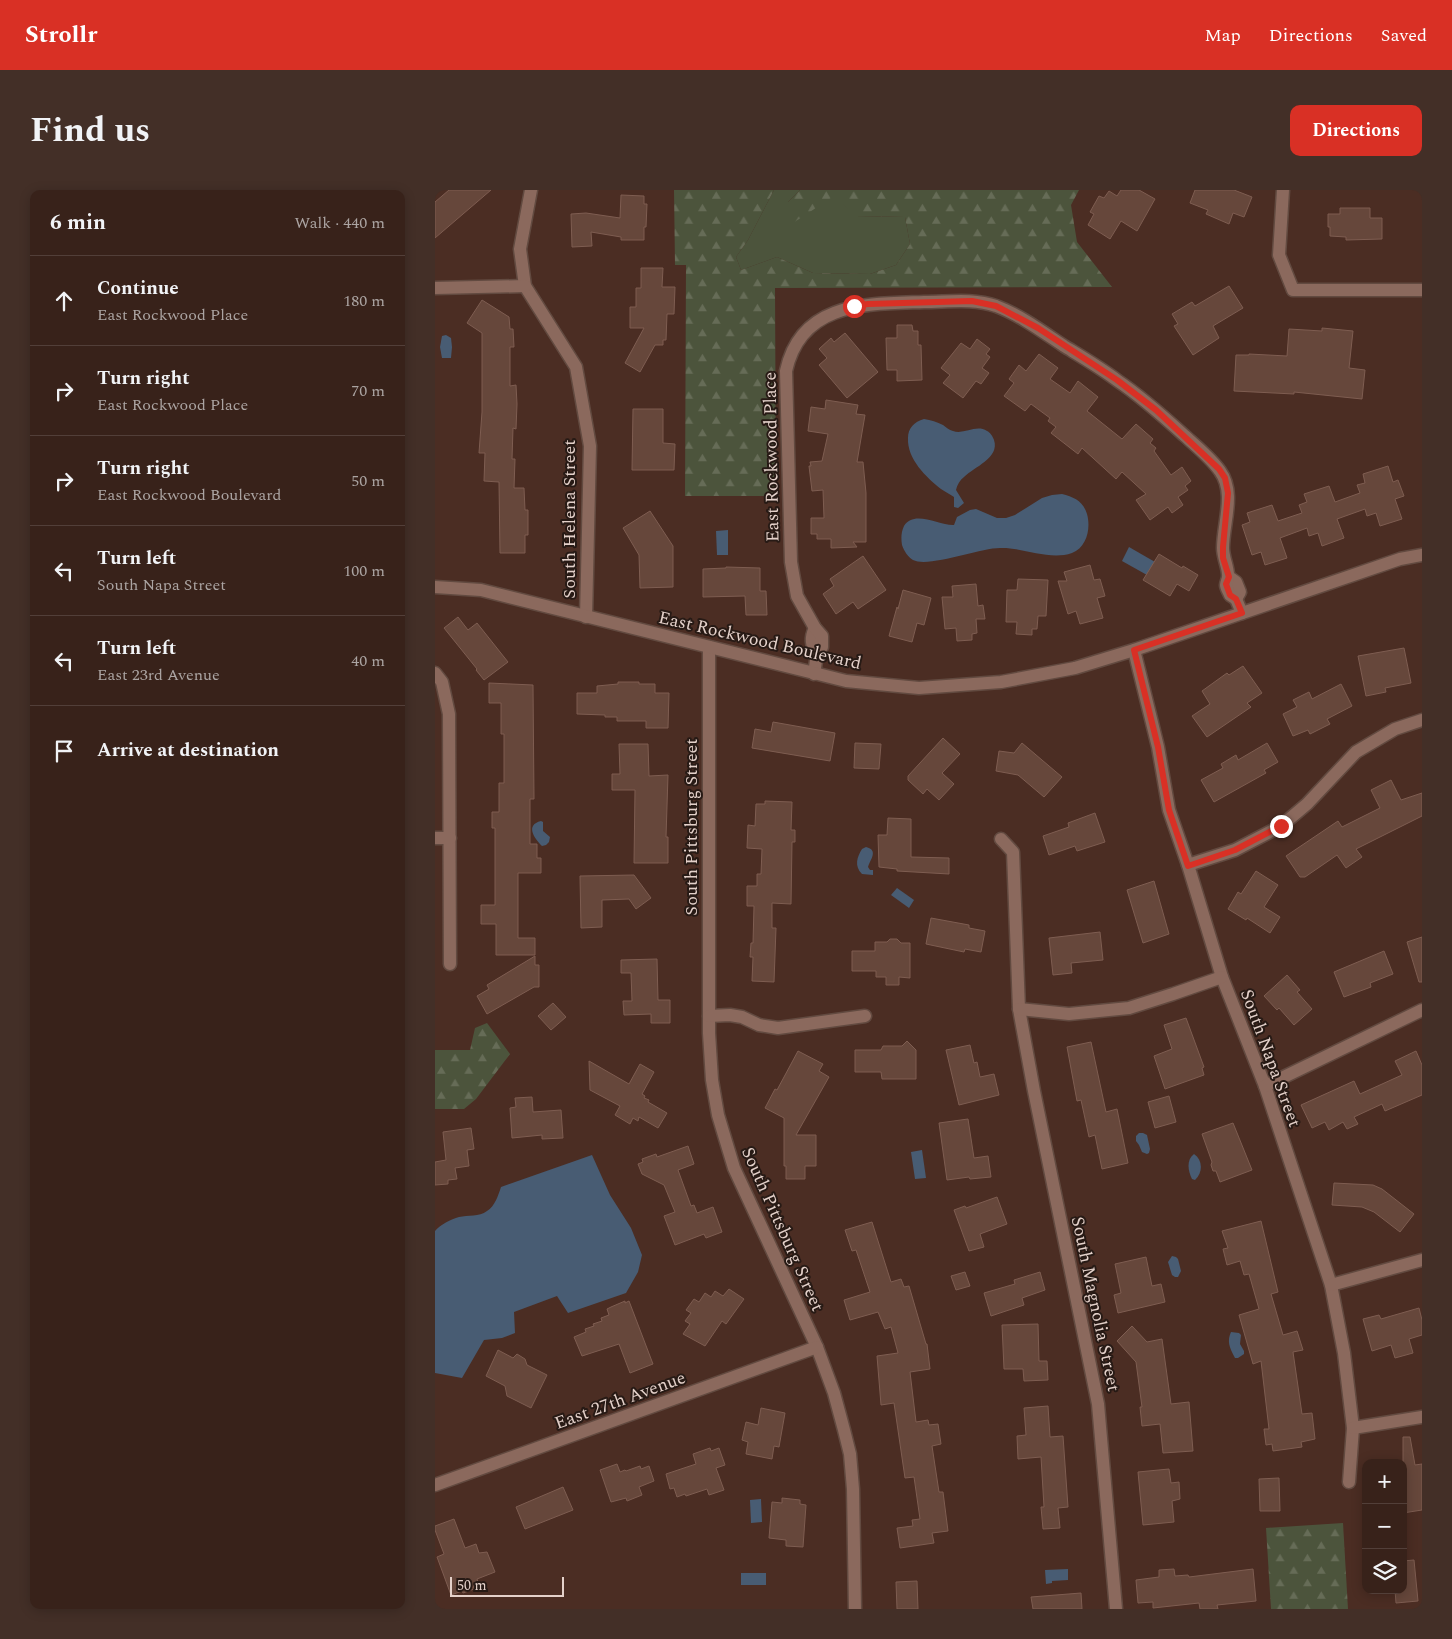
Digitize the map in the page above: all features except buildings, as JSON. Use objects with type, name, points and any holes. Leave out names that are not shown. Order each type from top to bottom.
[{"type":"street","points":[[435,288],[525,286],[520,249],[531,190]]},
{"type":"street","points":[[1283,190],[1279,256],[1293,290],[1422,290]]},
{"type":"street","name":"South Helena Street","points":[[525,286],[576,367],[590,446],[586,617]]},
{"type":"street","name":"East Rockwood Place","points":[[814,674],[817,654],[822,646],[822,636],[815,628],[797,596],[791,562],[786,370],[792,351],[798,341],[816,323],[838,311],[868,304],[972,301],[996,306],[1038,328],[1136,394],[1205,454],[1225,478],[1228,493],[1223,558],[1229,577],[1237,582],[1240,592],[1236,599],[1242,613]]},
{"type":"street","name":"East Rockwood Boulevard","points":[[435,587],[481,590],[845,681],[919,688],[1001,682],[1066,670],[1134,650],[1400,559],[1422,555]]},
{"type":"street","name":"South Pittsburg Street","points":[[709,647],[709,1016],[712,1080],[718,1115],[734,1168],[817,1348],[834,1393],[850,1454],[853,1489],[855,1609]]},
{"type":"street","name":"South Napa Street","points":[[1134,650],[1158,747],[1169,810],[1222,977],[1265,1086],[1331,1285],[1344,1353],[1353,1428],[1349,1482]]},
{"type":"street","points":[[435,673],[442,682],[449,714],[449,964]]},
{"type":"street","points":[[1188,866],[1235,850],[1281,826],[1307,804],[1356,752],[1395,729],[1422,720]]},
{"type":"street","points":[[435,838],[450,838]]},
{"type":"street","name":"South Magnolia Street","points":[[1001,839],[1013,852],[1019,1009],[1098,1404],[1116,1609]]},
{"type":"street","points":[[1019,1009],[1069,1014],[1129,1008],[1222,977]]},
{"type":"street","points":[[1265,1086],[1422,1010]]},
{"type":"street","points":[[709,1016],[730,1015],[742,1017],[759,1025],[778,1028],[865,1016]]},
{"type":"street","points":[[1331,1285],[1422,1260]]},
{"type":"street","name":"East 27th Avenue","points":[[435,1485],[817,1348]]},
{"type":"street","points":[[1353,1428],[1422,1417]]},
{"type":"green space","points":[[674,190],[774,190],[748,240],[736,257],[741,270],[777,257],[813,273],[870,274],[896,265],[910,244],[905,217],[855,216],[834,196],[793,223],[788,202],[800,190],[1079,190],[1071,205],[1077,242],[1112,287],[775,288],[776,496],[685,496],[686,265],[675,265]]},
{"type":"green space","points":[[774,190],[800,190],[788,202],[834,195],[856,216],[905,217],[910,244],[896,265],[870,274],[813,273],[777,257],[741,270],[736,257],[748,240]]},
{"type":"green space","points":[[487,1023],[510,1054],[476,1099],[464,1109],[435,1109],[435,1050],[470,1050],[475,1028]]},
{"type":"green space","points":[[1343,1523],[1348,1609],[1271,1609],[1266,1528]]},
{"type":"water","points":[[446,335],[451,338],[451,358],[442,358],[440,347],[442,336]]},
{"type":"water","points":[[924,419],[936,422],[957,432],[983,429],[989,432],[994,440],[995,446],[990,457],[968,473],[958,484],[956,490],[964,503],[958,508],[954,507],[954,497],[929,479],[914,460],[911,453],[908,438],[910,428]]},
{"type":"water","points":[[1062,494],[1074,498],[1080,503],[1088,519],[1087,536],[1081,546],[1072,553],[1045,555],[1018,549],[1000,548],[942,560],[920,562],[909,557],[902,545],[901,536],[904,526],[908,521],[914,519],[921,518],[954,525],[957,517],[976,509],[997,518],[1006,518],[1015,515],[1042,498]]},
{"type":"water","points":[[728,530],[728,555],[717,555],[716,531]]},
{"type":"water","points":[[1129,547],[1155,562],[1147,575],[1122,561]]},
{"type":"water","points":[[541,821],[543,822],[543,831],[550,837],[549,842],[542,846],[534,836],[532,829],[533,825]]},
{"type":"water","points":[[870,848],[873,853],[868,867],[870,870],[873,870],[873,875],[862,874],[858,868],[859,855],[862,849]]},
{"type":"water","points":[[897,888],[914,900],[909,908],[891,895]]},
{"type":"water","points":[[1139,1133],[1147,1135],[1150,1149],[1147,1154],[1142,1152],[1136,1141],[1136,1136]]},
{"type":"water","points":[[922,1150],[926,1178],[915,1179],[911,1152]]},
{"type":"water","points":[[1194,1154],[1199,1160],[1201,1167],[1195,1180],[1192,1179],[1189,1173],[1190,1159]]},
{"type":"water","points":[[592,1155],[610,1195],[631,1228],[642,1255],[638,1272],[626,1293],[568,1313],[557,1296],[514,1312],[515,1333],[502,1338],[484,1340],[462,1378],[435,1373],[435,1231],[453,1219],[481,1214],[490,1209],[501,1187]]},
{"type":"water","points":[[1172,1256],[1178,1259],[1181,1271],[1178,1277],[1172,1275],[1168,1262]]},
{"type":"water","points":[[1231,1332],[1241,1335],[1240,1344],[1244,1354],[1238,1358],[1235,1358],[1230,1347],[1229,1338]]},
{"type":"water","points":[[761,1499],[762,1522],[751,1523],[750,1500]]},
{"type":"water","points":[[1068,1569],[1068,1580],[1052,1581],[1052,1583],[1046,1584],[1045,1570]]},
{"type":"water","points":[[741,1573],[766,1573],[766,1585],[741,1585]]},
{"type":"route","points":[[854,306],[972,301],[996,306],[1038,328],[1117,380],[1156,410],[1219,469],[1225,478],[1228,493],[1223,547],[1223,558],[1229,577],[1226,584],[1230,595],[1236,599],[1242,613],[1134,650],[1158,747],[1169,810],[1188,866],[1235,850],[1281,826]]}]
